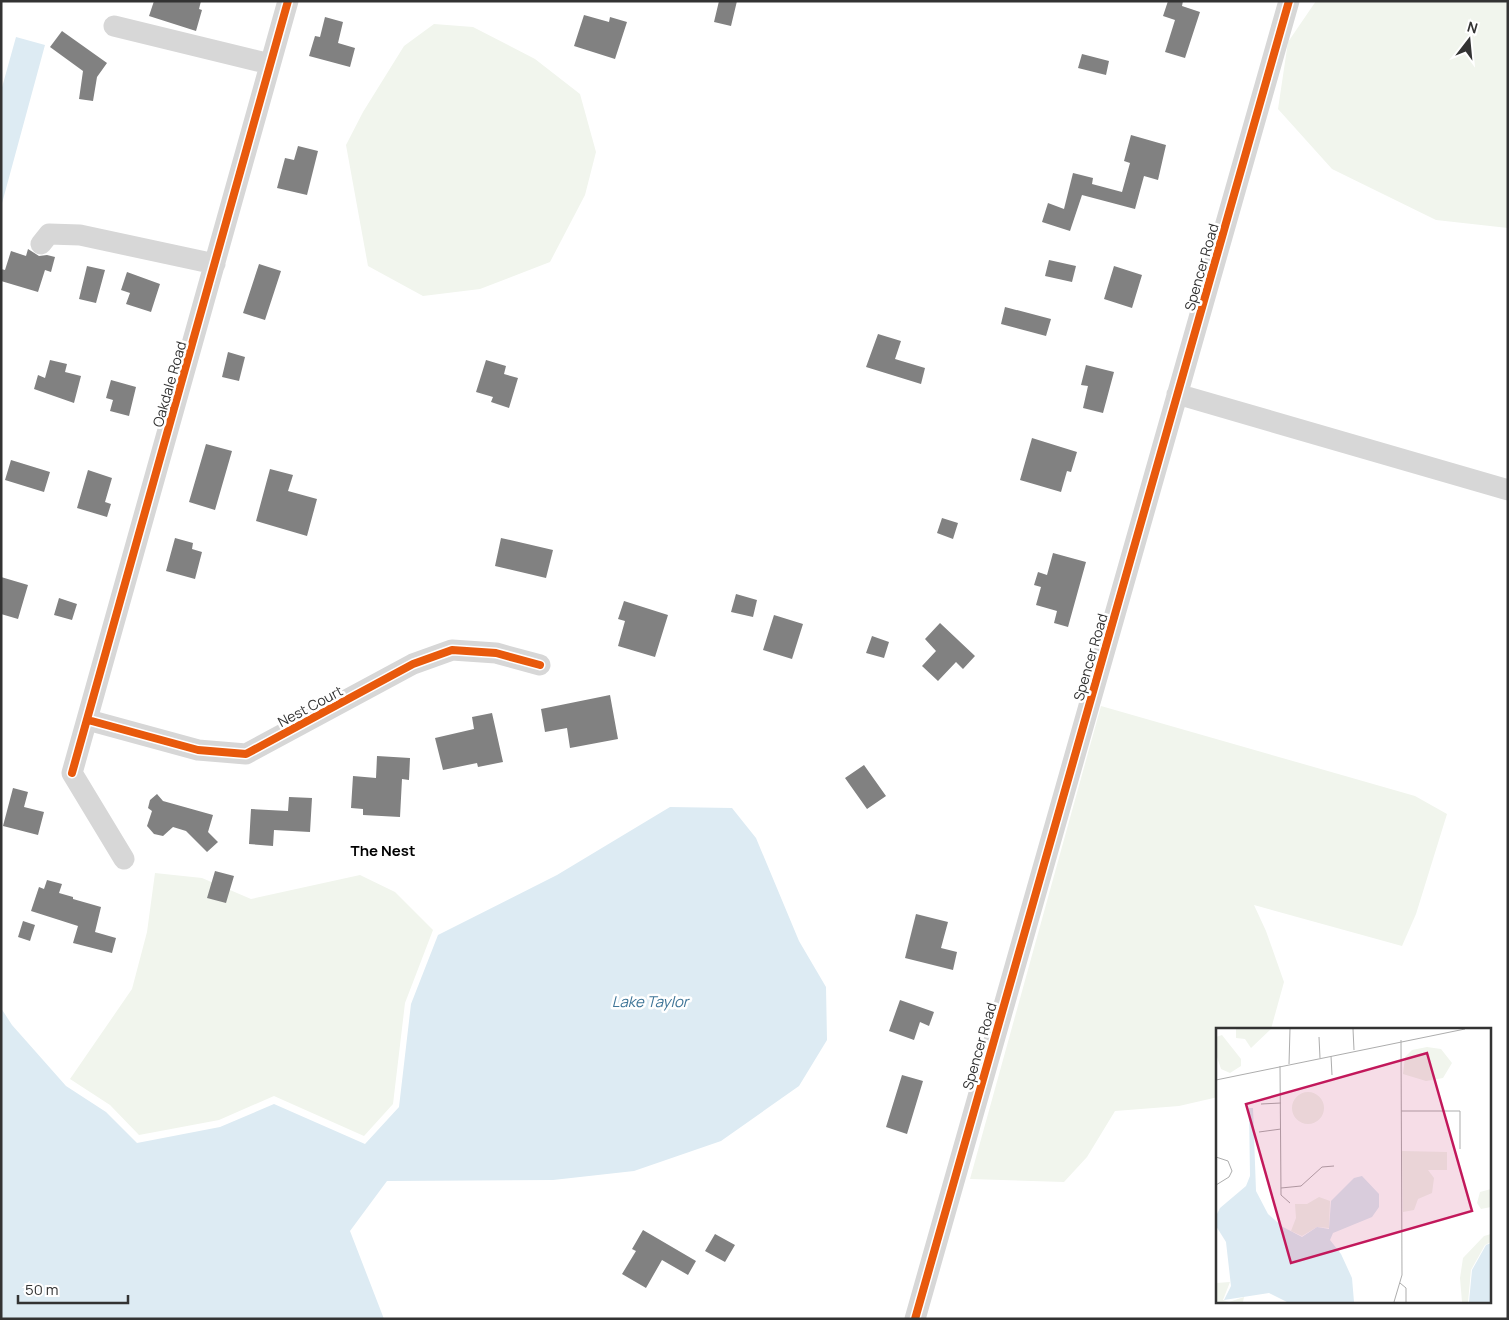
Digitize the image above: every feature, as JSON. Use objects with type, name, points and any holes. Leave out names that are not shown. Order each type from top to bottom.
[{"type":"street","name":"Oakdale Road","points":[[124,859],[72,773],[288,1]]},
{"type":"street","name":"Spencer Road","points":[[915,1319],[1289,1]]},
{"type":"street","points":[[114,26],[270,64]]},
{"type":"street","points":[[41,244],[49,234],[80,235],[215,264]]},
{"type":"street","points":[[1177,394],[1508,490]]},
{"type":"street","name":"Nest Court","points":[[88,720],[198,750],[246,754],[413,664],[452,650],[496,653],[540,665]]},
{"type":"shaded area","points":[[1316,1],[1508,1],[1508,228],[1436,220],[1332,169],[1278,109],[1288,42]]},
{"type":"shaded area","points":[[434,24],[473,27],[535,59],[580,94],[596,152],[585,195],[550,262],[480,289],[423,296],[368,266],[346,145],[363,112],[404,46]]},
{"type":"shaded area","points":[[1101,706],[1415,796],[1447,814],[1416,914],[1402,946],[1254,905],[1266,931],[1284,982],[1271,1028],[1216,1028],[1216,1097],[1179,1106],[1115,1111],[1087,1157],[1064,1182],[970,1179]]},
{"type":"shaded area","points":[[155,873],[202,878],[251,899],[360,875],[395,892],[433,930],[405,1003],[393,1104],[364,1136],[274,1096],[219,1120],[139,1135],[110,1105],[70,1079],[132,989],[147,932]]},
{"type":"water","points":[[16,37],[45,45],[1,207],[1,91]]},
{"type":"water","name":"Lake Taylor","points":[[670,807],[732,808],[756,838],[799,941],[826,987],[827,1040],[799,1086],[721,1141],[634,1171],[553,1180],[387,1181],[350,1231],[384,1319],[1,1319],[1,1008],[12,1025],[66,1086],[106,1112],[137,1143],[220,1127],[274,1104],[365,1144],[399,1107],[411,1004],[438,935],[557,875]]},
{"type":"building","points":[[154,1],[201,1],[199,9],[202,10],[196,31],[149,16]]},
{"type":"building","points":[[719,1],[737,1],[731,26],[714,22]]},
{"type":"building","points":[[1168,1],[1183,1],[1182,6],[1200,12],[1185,58],[1165,52],[1175,20],[1163,16]]},
{"type":"building","points":[[584,15],[609,22],[610,17],[627,22],[615,59],[574,46]]},
{"type":"building","points":[[325,17],[343,22],[338,43],[355,48],[350,67],[309,56],[315,36],[320,37]]},
{"type":"building","points":[[62,31],[107,63],[97,77],[93,101],[79,99],[83,71],[50,47]]},
{"type":"building","points":[[1082,54],[1109,61],[1106,75],[1078,68]]},
{"type":"building","points":[[1131,135],[1166,145],[1158,180],[1144,176],[1135,209],[1082,195],[1070,231],[1042,222],[1048,203],[1064,209],[1073,173],[1093,178],[1092,184],[1122,192],[1130,163],[1124,161]]},
{"type":"building","points":[[298,146],[318,151],[307,195],[277,188],[285,158],[294,160]]},
{"type":"building","points":[[28,249],[39,256],[55,257],[51,272],[45,270],[38,292],[1,281],[1,269],[5,270],[11,251],[26,256]]},
{"type":"building","points":[[1049,260],[1076,266],[1072,282],[1045,276]]},
{"type":"building","points":[[259,264],[281,271],[265,320],[243,313]]},
{"type":"building","points":[[87,266],[105,270],[96,303],[79,299]]},
{"type":"building","points":[[1114,266],[1142,275],[1132,308],[1104,299]]},
{"type":"building","points":[[127,272],[160,284],[151,312],[126,304],[130,293],[121,290]]},
{"type":"building","points":[[1005,307],[1051,319],[1046,336],[1001,324]]},
{"type":"building","points":[[878,334],[901,341],[895,359],[925,368],[921,384],[866,367]]},
{"type":"building","points":[[228,352],[245,357],[239,381],[222,377]]},
{"type":"building","points":[[50,360],[67,364],[65,372],[81,376],[74,403],[34,389],[38,375],[45,378]]},
{"type":"building","points":[[486,360],[506,366],[504,374],[518,378],[509,408],[491,402],[493,397],[476,392]]},
{"type":"building","points":[[1086,365],[1114,372],[1103,413],[1083,408],[1088,386],[1081,385]]},
{"type":"building","points":[[111,380],[136,387],[129,416],[110,411],[113,400],[106,398]]},
{"type":"building","points":[[1032,438],[1077,452],[1071,472],[1067,471],[1061,492],[1020,480]]},
{"type":"building","points":[[206,444],[232,451],[215,510],[189,502]]},
{"type":"building","points":[[11,460],[50,472],[44,492],[5,480]]},
{"type":"building","points":[[270,469],[293,475],[288,491],[317,499],[307,536],[256,521]]},
{"type":"building","points":[[88,470],[112,478],[105,502],[111,504],[107,517],[77,508]]},
{"type":"building","points":[[942,518],[958,523],[953,539],[937,533]]},
{"type":"building","points":[[175,538],[193,543],[192,549],[202,552],[195,579],[166,571]]},
{"type":"building","points":[[501,538],[553,550],[546,578],[495,566]]},
{"type":"building","points":[[1053,553],[1086,562],[1068,627],[1054,623],[1057,611],[1036,605],[1041,587],[1034,585],[1038,572],[1047,575]]},
{"type":"building","points":[[1,577],[28,585],[18,619],[1,614]]},
{"type":"building","points":[[736,594],[757,600],[753,617],[731,612]]},
{"type":"building","points":[[59,598],[77,604],[72,620],[54,615]]},
{"type":"building","points":[[624,601],[668,615],[655,657],[618,646],[625,621],[618,619]]},
{"type":"building","points":[[774,615],[803,624],[792,659],[763,650]]},
{"type":"building","points":[[940,623],[975,656],[963,669],[956,662],[938,681],[922,666],[936,651],[925,639]]},
{"type":"building","points":[[872,636],[889,642],[884,658],[866,653]]},
{"type":"building","points":[[610,695],[618,739],[570,748],[567,728],[545,732],[541,709]]},
{"type":"building","points":[[492,713],[503,762],[478,767],[477,763],[443,770],[435,738],[474,729],[472,717]]},
{"type":"building","points":[[377,756],[410,758],[409,780],[402,779],[400,817],[363,815],[363,809],[351,808],[353,776],[376,778]]},
{"type":"building","points":[[864,765],[886,796],[867,809],[845,778]]},
{"type":"building","points":[[13,788],[28,792],[24,807],[44,812],[38,835],[3,826]]},
{"type":"building","points":[[157,794],[163,801],[213,815],[208,832],[218,842],[207,852],[186,831],[173,827],[163,836],[154,834],[147,826],[152,811],[148,808],[150,800]]},
{"type":"building","points":[[289,797],[312,798],[310,832],[274,830],[273,846],[249,844],[251,809],[288,811]]},
{"type":"building","points":[[215,871],[234,876],[226,903],[207,898]]},
{"type":"building","points":[[47,880],[62,884],[59,893],[101,907],[95,932],[116,938],[112,953],[73,943],[78,926],[31,911],[39,887],[44,889]]},
{"type":"building","points":[[916,914],[948,922],[941,948],[957,952],[953,970],[905,958]]},
{"type":"building","points":[[23,921],[35,925],[30,941],[18,937]]},
{"type":"building","points":[[900,1000],[934,1012],[929,1026],[920,1022],[914,1040],[889,1031]]},
{"type":"building","points":[[902,1075],[923,1081],[907,1134],[886,1127]]},
{"type":"building","points":[[643,1230],[696,1261],[688,1275],[662,1260],[646,1288],[622,1274],[636,1251],[632,1249]]},
{"type":"building","points":[[715,1234],[735,1245],[725,1262],[705,1251]]},
{"type":"cycle path","points":[[72,773],[288,1]]},
{"type":"cycle path","points":[[915,1319],[1289,1]]},
{"type":"cycle path","points":[[88,720],[198,750],[246,754],[413,664],[452,650],[496,653],[540,665]]},
{"type":"district","name":"The Nest","points":[[383,850]]}]
